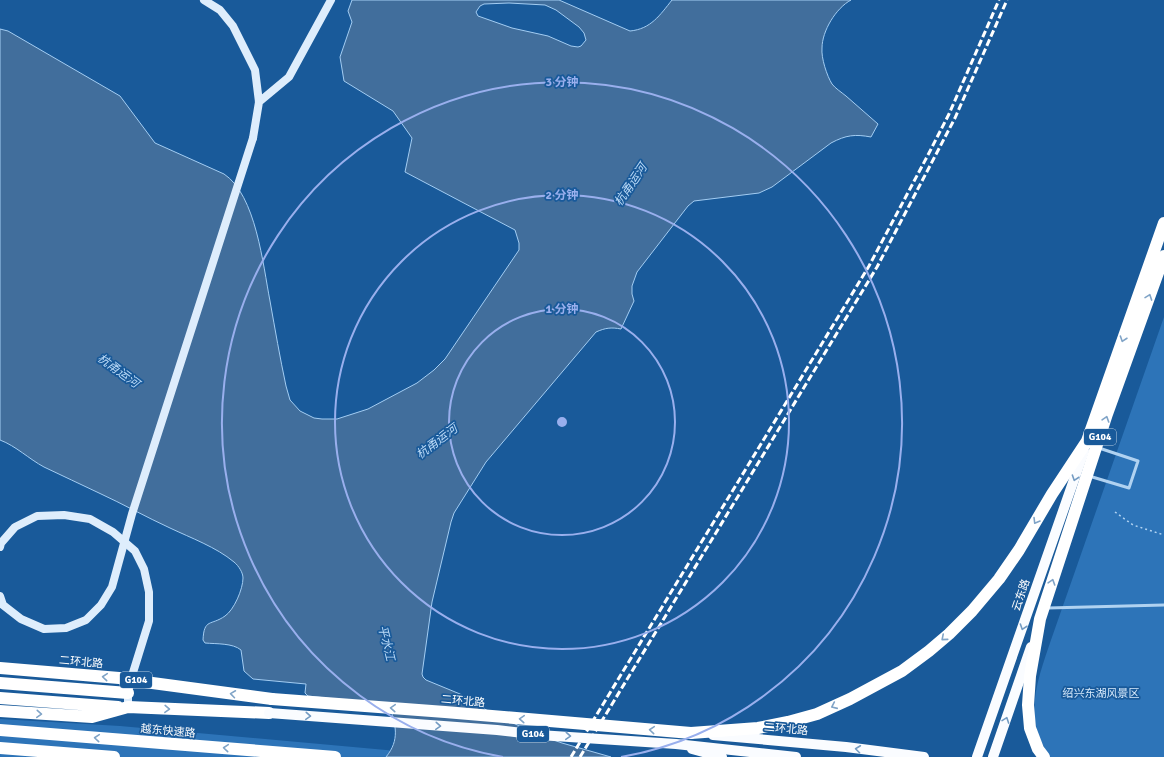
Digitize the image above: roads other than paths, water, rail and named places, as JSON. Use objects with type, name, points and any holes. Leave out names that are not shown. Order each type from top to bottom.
[{"type":"highway","name":"G104","points":[[1042,614],[1087,476],[1092,444],[1164,223]]},
{"type":"highway","name":"G104","points":[[1092,444],[1107,414],[1164,256]]},
{"type":"highway","points":[[691,733],[758,728],[788,722],[823,711],[850,699],[902,671],[949,634],[972,611],[999,579],[1019,550],[1052,494],[1092,444]]},
{"type":"highway","points":[[1042,614],[1030,676],[1028,705],[1030,728],[1038,749],[1044,757]]},
{"type":"highway","name":"二环北路","points":[[0,668],[131,679],[272,700],[445,712],[691,733]]},
{"type":"highway","points":[[0,683],[128,693]]},
{"type":"highway","points":[[0,698],[128,707]]},
{"type":"highway","name":"G104","points":[[0,711],[92,717],[128,707],[270,713]]},
{"type":"highway","name":"越东快速路","points":[[0,730],[335,757]]},
{"type":"highway","points":[[0,748],[114,757]]},
{"type":"main road","name":"云东路","points":[[978,757],[1092,444]]},
{"type":"main road","name":"G104","points":[[993,757],[1016,694],[1042,614]]},
{"type":"main road","name":"G104","points":[[270,713],[497,730],[539,735],[676,744],[796,757]]},
{"type":"main road","name":"二环北路","points":[[691,733],[846,747],[924,757]]},
{"type":"main road","points":[[676,744],[722,757]]},
{"type":"street","points":[[0,596],[4,605],[21,619],[44,629],[66,628],[86,620],[101,605],[112,587],[132,514],[253,138],[259,102],[255,70],[233,26],[220,10],[204,0]]},
{"type":"street","points":[[259,102],[289,77],[331,0]]},
{"type":"street","points":[[0,547],[1,543],[15,527],[37,516],[64,515],[90,519],[113,532],[135,551],[144,569],[148,592],[149,621],[131,679],[128,693],[128,707]]},
{"type":"lane","points":[[1087,476],[1129,488],[1138,461],[1092,444]]},
{"type":"lane","points":[[1042,614],[1164,606]]},
{"type":"water","points":[[352,0],[559,0],[630,31],[637,30],[649,24],[659,16],[672,0],[851,0],[840,8],[827,27],[824,34],[822,57],[826,72],[832,84],[878,124],[871,137],[851,136],[841,138],[831,143],[772,187],[759,193],[694,201],[688,206],[637,272],[632,286],[634,301],[621,329],[608,328],[596,332],[486,462],[454,513],[451,522],[432,602],[422,674],[423,677],[426,680],[460,694],[488,711],[534,733],[562,743],[611,757],[386,757],[395,738],[395,726],[389,705],[308,696],[305,693],[306,684],[253,679],[244,671],[241,650],[229,645],[205,643],[203,640],[207,625],[225,616],[232,609],[240,593],[243,583],[243,576],[234,562],[203,543],[44,467],[0,440],[0,29],[8,31],[120,96],[155,143],[224,174],[235,184],[244,198],[251,214],[261,251],[286,386],[290,400],[300,411],[314,418],[337,419],[368,409],[417,383],[445,359],[519,250],[519,243],[515,230],[405,172],[412,138],[393,111],[344,81],[340,57],[352,22],[348,11]],"holes":[[[509,3],[545,5],[556,10],[579,27],[584,33],[586,40],[581,46],[571,46],[548,36],[512,28],[478,16],[476,12],[480,6],[484,4]]]},
{"type":"railway","points":[[571,757],[869,266],[949,114],[999,0]]},
{"type":"railway","points":[[580,757],[877,267],[955,118],[1007,0]]},
{"type":"water label","name":"杭甬运河","points":[[631,185]]},
{"type":"water label","name":"杭甬运河","points":[[118,371]]},
{"type":"water label","name":"杭甬运河","points":[[437,442]]},
{"type":"water label","name":"平水江","points":[[386,643]]},
{"type":"park label","name":"绍兴东湖风景区","points":[[1101,693]]}]
